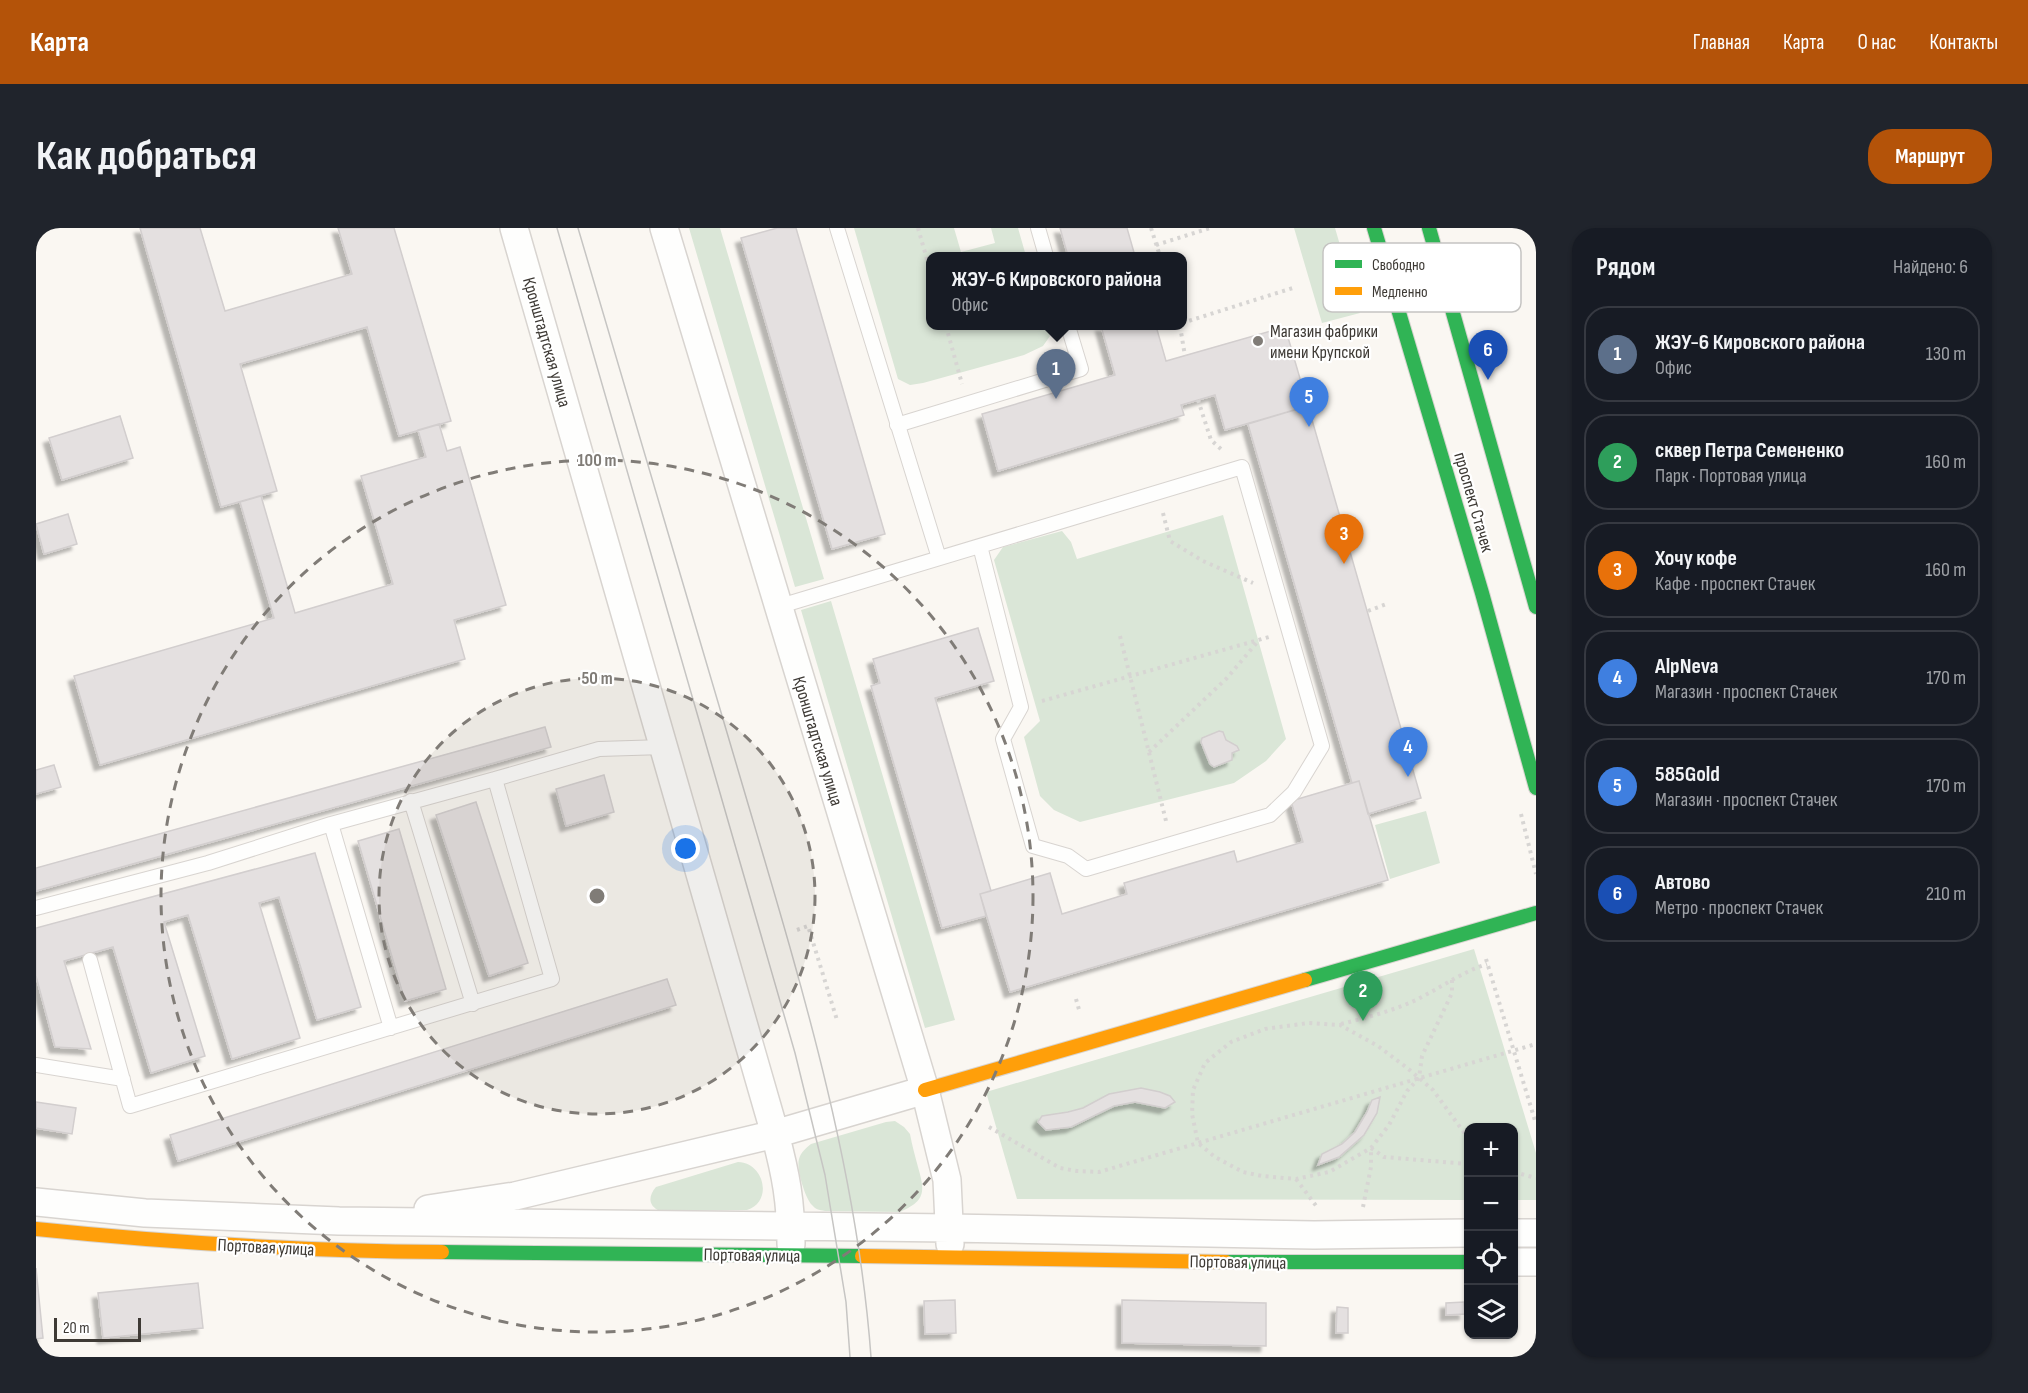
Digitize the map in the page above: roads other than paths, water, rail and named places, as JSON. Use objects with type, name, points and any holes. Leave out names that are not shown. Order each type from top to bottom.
[{"type":"street","name":"Кронштадтская улица","points":[[514,228],[775,1134],[787,1180],[791,1255]]},
{"type":"street","name":"Кронштадтская улица","points":[[664,228],[925,1090],[947,1180],[950,1258]]},
{"type":"street","name":"проспект Стачек","points":[[1374,228],[1378,243]]},
{"type":"street","name":"проспект Стачек","points":[[1429,228],[1433,243]]},
{"type":"street","name":"проспект Стачек","points":[[1399,312],[1482,593],[1536,788]]},
{"type":"street","name":"проспект Стачек","points":[[1453,312],[1536,607]]},
{"type":"street","name":"Портовая улица","points":[[339,1221],[515,1197],[775,1134],[1536,913]]},
{"type":"street","name":"Портовая улица","points":[[36,1202],[144,1213],[339,1221],[1314,1235],[1464,1233]]},
{"type":"street","name":"Портовая улица","points":[[36,1229],[140,1240],[340,1251],[1314,1263],[1464,1262]]},
{"type":"street","points":[[1518,1233],[1536,1233]]},
{"type":"street","points":[[1518,1262],[1536,1262]]},
{"type":"lane","points":[[837,228],[939,558]]},
{"type":"lane","points":[[1038,228],[1045,252]]},
{"type":"lane","points":[[897,425],[1081,369],[1069,330]]},
{"type":"lane","points":[[777,607],[1242,467],[1322,746],[1294,792],[1270,815],[1086,869],[1068,856],[1033,846],[1003,739],[1021,707],[980,546]]},
{"type":"lane","points":[[36,908],[208,863],[331,824],[598,749],[664,747]]},
{"type":"lane","points":[[90,960],[130,1106],[552,979],[495,779]]},
{"type":"lane","points":[[411,801],[473,1004]]},
{"type":"lane","points":[[331,824],[391,1028]]},
{"type":"lane","points":[[36,1065],[123,1079]]},
{"type":"tram line","points":[[557,228],[795,1053],[825,1175],[846,1302],[850,1357]]},
{"type":"tram line","points":[[578,228],[806,1004],[840,1144],[853,1214],[864,1285],[871,1357]]},
{"type":"place","name":"Магазин фабрики имени Крупской","points":[[1258,341]]},
{"type":"place","name":"Автово","points":[[1488,380]]},
{"type":"place","name":"ЖЭУ-6 Кировского района","points":[[1056,399]]},
{"type":"place","name":"585Gold","points":[[1309,427]]},
{"type":"place","name":"Хочу кофе","points":[[1344,564]]},
{"type":"place","name":"AlpNeva","points":[[1408,777]]},
{"type":"place","name":"сквер Петра Семененко","points":[[1363,1021]]}]
